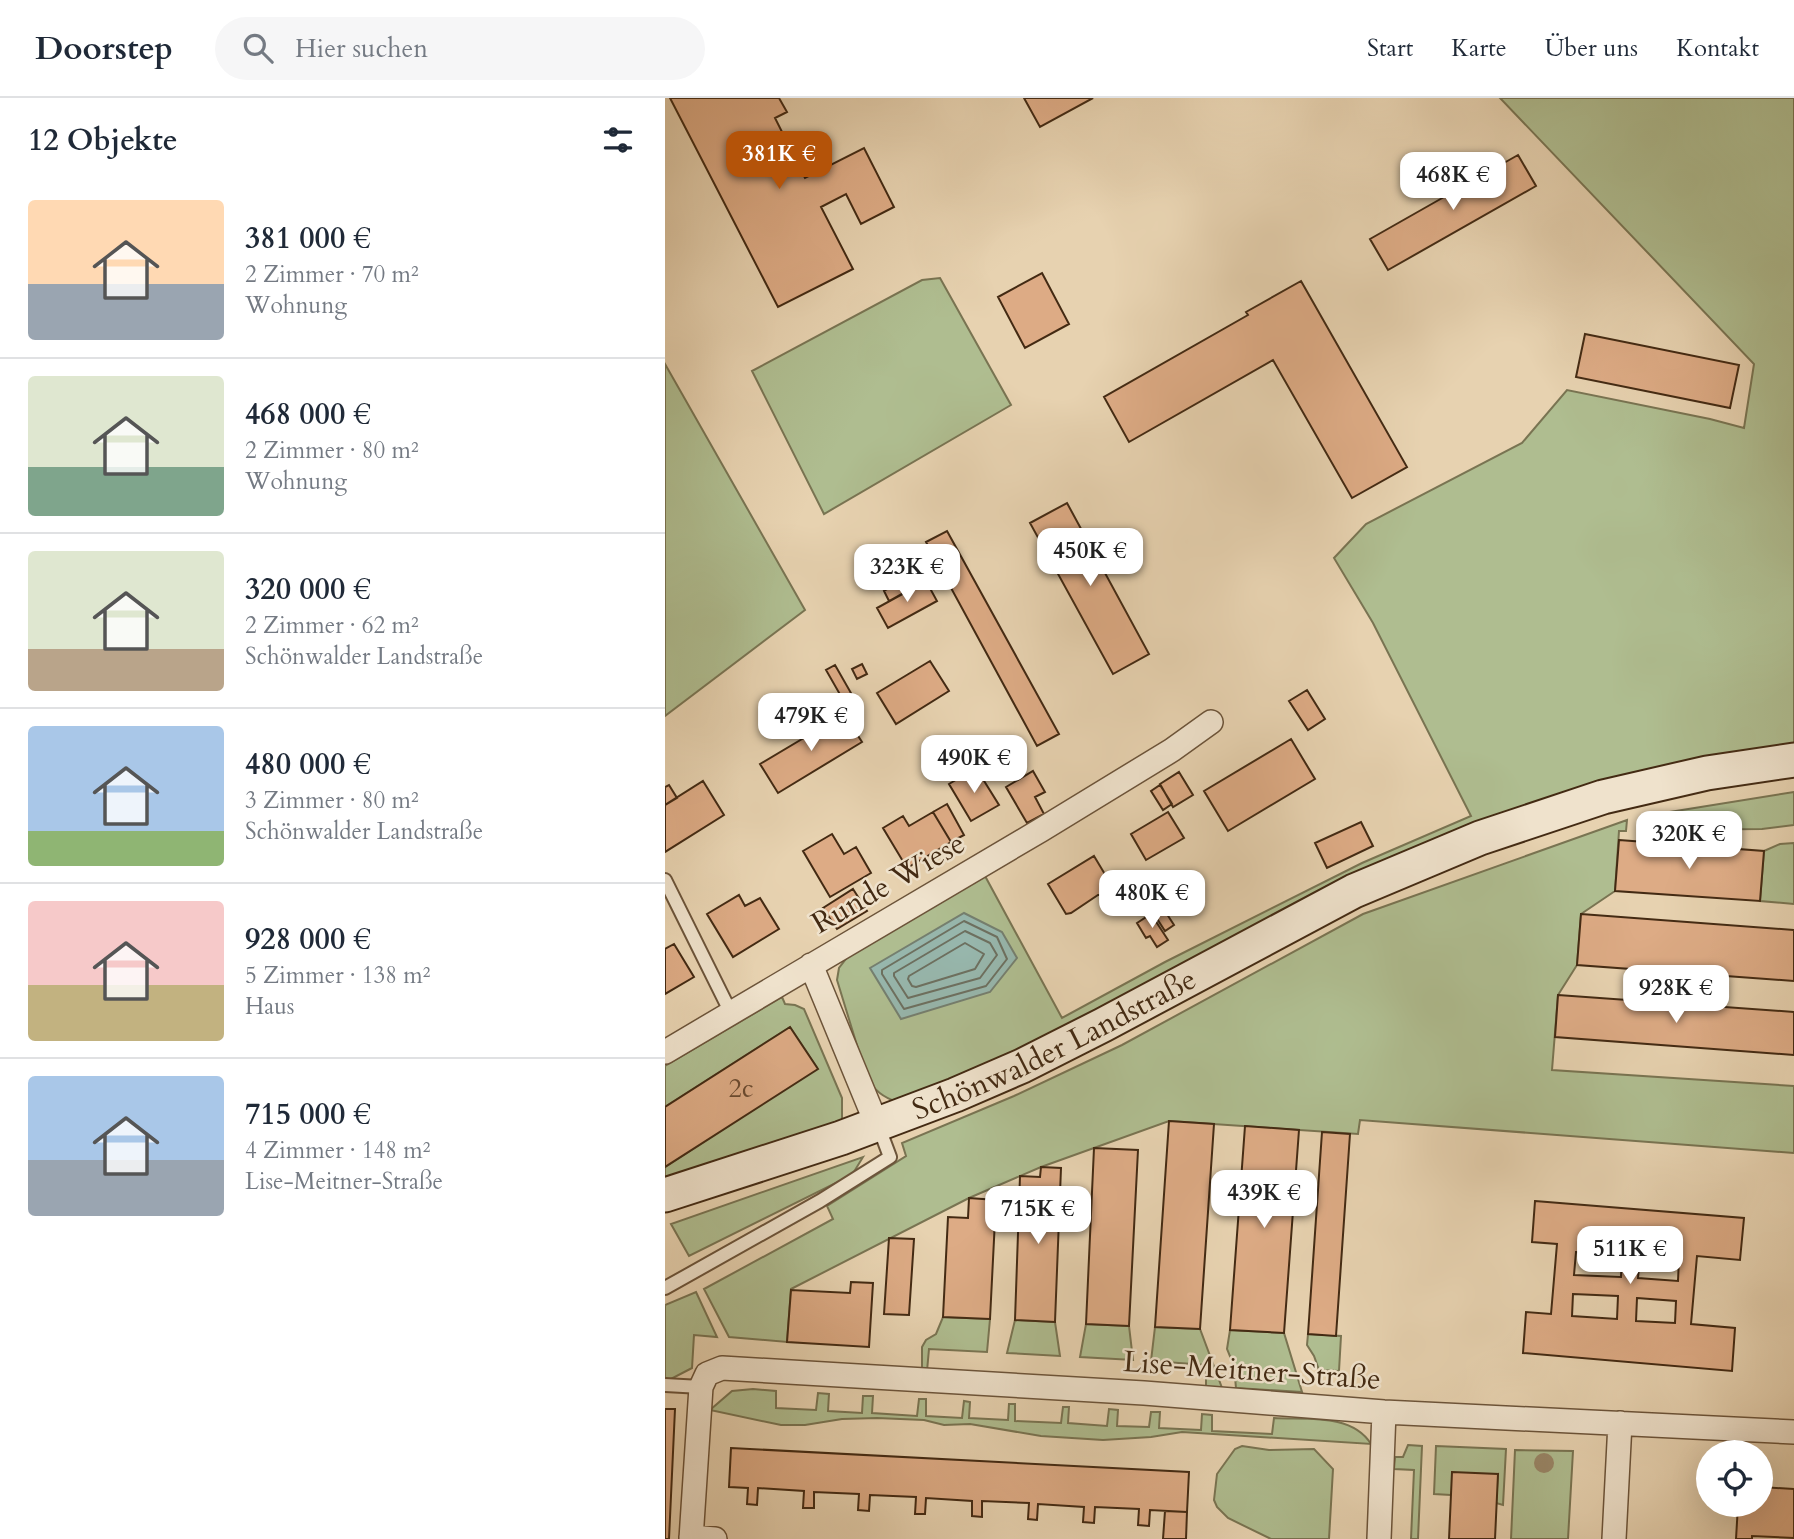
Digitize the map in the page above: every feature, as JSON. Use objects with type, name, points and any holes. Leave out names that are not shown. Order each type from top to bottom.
[{"type":"main road","name":"Schönwalder Landstraße","points":[[665,1195],[877,1125],[1022,1066],[1354,891],[1480,838],[1603,797],[1707,773],[1794,760]]},
{"type":"street","name":"Runde Wiese","points":[[665,1052],[1041,830],[1172,750],[1212,722]]},
{"type":"street","name":"Runde Wiese","points":[[811,965],[877,1125]]},
{"type":"street","name":"Lise-Meitner-Straße","points":[[704,1380],[722,1368],[1143,1393],[1384,1412],[1794,1432]]},
{"type":"street","points":[[704,1380],[691,1538],[715,1539]]},
{"type":"street","points":[[1378,1539],[1384,1412]]},
{"type":"street","points":[[1614,1539],[1620,1423]]},
{"type":"lane","points":[[665,880],[731,1013]]},
{"type":"lane","points":[[665,1287],[820,1201],[890,1157],[877,1125]]},
{"type":"lane","points":[[665,1385],[704,1380]]},
{"type":"green space","points":[[1500,98],[1794,98],[1794,743],[1701,760],[1597,786],[1012,1058],[897,1102],[883,1096],[867,1078],[837,980],[839,968],[849,955],[985,876],[1062,1018],[1165,962],[1362,863],[1471,816],[1373,623],[1334,558],[1366,524],[1522,443],[1567,390],[1744,428],[1754,364]]},
{"type":"green space","points":[[940,278],[1011,405],[824,514],[752,371],[922,280]]},
{"type":"green space","points":[[665,364],[805,610],[665,716]]},
{"type":"green space","points":[[1794,792],[1794,825],[1762,829],[1662,830],[1651,815]]},
{"type":"green space","points":[[1627,820],[1626,831],[1619,831],[1615,891],[1581,914],[1577,965],[1558,995],[1552,1070],[1794,1086],[1794,1153],[1360,1120],[1358,1134],[1169,1121],[1041,1167],[969,1198],[791,1289],[787,1342],[729,1337],[704,1289],[833,1219],[827,1206],[906,1156],[902,1143],[1014,1096],[1122,1045],[1363,914]]},
{"type":"green space","points":[[1794,843],[1794,904],[1760,901],[1764,851],[1780,844]]},
{"type":"green space","points":[[782,997],[785,1004],[804,1009],[842,1098],[842,1119],[836,1125],[665,1183],[665,1167],[817,1068],[790,1027],[665,1107],[665,1066]]},
{"type":"green space","points":[[863,1157],[852,1175],[689,1256],[671,1224]]},
{"type":"green space","points":[[696,1292],[717,1337],[694,1335],[692,1368],[665,1380],[665,1305]]},
{"type":"green space","points":[[943,1317],[990,1319],[987,1352],[929,1349],[927,1371],[922,1367],[922,1347],[926,1340],[936,1334]]},
{"type":"green space","points":[[1015,1320],[1055,1322],[1060,1356],[1007,1353]]},
{"type":"green space","points":[[1086,1324],[1129,1326],[1133,1360],[1080,1357]]},
{"type":"green space","points":[[1155,1327],[1200,1329],[1222,1388],[1206,1387],[1206,1365],[1151,1361]]},
{"type":"green space","points":[[1230,1330],[1284,1333],[1302,1392],[1236,1388],[1234,1366],[1227,1349]]},
{"type":"green space","points":[[1308,1334],[1341,1336],[1339,1371],[1319,1370],[1307,1345]]},
{"type":"green space","points":[[732,1391],[776,1391],[776,1408],[816,1410],[818,1393],[829,1394],[828,1411],[862,1413],[863,1396],[873,1396],[872,1413],[917,1416],[919,1399],[926,1399],[926,1416],[962,1418],[964,1401],[970,1402],[969,1418],[1008,1420],[1009,1404],[1015,1404],[1015,1421],[1061,1423],[1063,1407],[1069,1407],[1068,1423],[1107,1426],[1109,1409],[1118,1410],[1117,1426],[1149,1427],[1151,1412],[1160,1412],[1159,1428],[1201,1430],[1202,1414],[1212,1415],[1212,1431],[1272,1434],[1274,1418],[1327,1420],[1352,1427],[1363,1434],[1371,1444],[1182,1432],[1103,1440],[1041,1436],[970,1424],[944,1425],[924,1420],[877,1418],[781,1425],[710,1410]]},
{"type":"green space","points":[[1408,1445],[1422,1446],[1418,1539],[1411,1539],[1414,1470],[1394,1469],[1395,1457],[1403,1457]]},
{"type":"green space","points":[[1242,1446],[1269,1450],[1314,1449],[1333,1469],[1329,1539],[1271,1539],[1228,1518],[1217,1507],[1214,1500],[1217,1474],[1235,1449]]},
{"type":"green space","points":[[1436,1446],[1506,1449],[1503,1505],[1496,1503],[1498,1474],[1451,1495],[1434,1494]]},
{"type":"green space","points":[[1515,1450],[1573,1451],[1568,1539],[1511,1539]]},
{"type":"water","points":[[964,913],[1002,932],[1017,958],[990,992],[901,1019],[870,968]]},
{"type":"building","points":[[670,98],[779,98],[787,112],[775,118],[805,178],[864,148],[894,207],[861,224],[846,194],[821,207],[853,269],[778,307]]},
{"type":"building","points":[[1024,98],[1093,98],[1040,127]]},
{"type":"building","points":[[1518,155],[1536,186],[1388,270],[1370,239]]},
{"type":"building","points":[[1042,273],[1069,324],[1025,348],[998,297]]},
{"type":"building","points":[[1301,281],[1407,467],[1352,498],[1273,360],[1129,442],[1104,397],[1248,315],[1246,312]]},
{"type":"building","points":[[1585,334],[1739,365],[1730,408],[1576,377]]},
{"type":"building","points":[[1067,503],[1149,654],[1113,674],[1030,523]]},
{"type":"building","points":[[947,531],[1059,734],[1037,746],[926,542]]},
{"type":"building","points":[[908,577],[914,587],[889,601],[884,591]]},
{"type":"building","points":[[926,581],[937,601],[888,628],[877,608]]},
{"type":"building","points":[[930,661],[949,691],[896,724],[877,693]]},
{"type":"building","points":[[862,664],[867,674],[857,679],[852,669]]},
{"type":"building","points":[[835,665],[851,693],[842,698],[826,670]]},
{"type":"building","points":[[1307,690],[1325,719],[1308,730],[1289,701]]},
{"type":"building","points":[[844,714],[862,742],[778,793],[760,764]]},
{"type":"building","points":[[1291,739],[1315,779],[1228,831],[1204,791]]},
{"type":"building","points":[[976,768],[999,805],[971,821],[949,784]]},
{"type":"building","points":[[1033,771],[1045,792],[1035,797],[1044,814],[1027,823],[1006,787]]},
{"type":"building","points":[[1179,772],[1193,795],[1173,807],[1160,784]]},
{"type":"building","points":[[703,781],[724,815],[665,852],[665,805]]},
{"type":"building","points":[[669,785],[677,798],[665,805],[665,787]]},
{"type":"building","points":[[1160,785],[1172,804],[1163,810],[1151,791]]},
{"type":"building","points":[[947,804],[964,835],[951,842],[933,812]]},
{"type":"building","points":[[933,812],[951,842],[907,868],[883,828],[903,816],[909,826]]},
{"type":"building","points":[[1168,812],[1184,838],[1146,860],[1131,834]]},
{"type":"building","points":[[1361,822],[1373,846],[1327,868],[1315,843]]},
{"type":"building","points":[[832,834],[844,854],[856,847],[871,873],[830,897],[803,851]]},
{"type":"building","points":[[1619,840],[1764,851],[1760,901],[1615,891]]},
{"type":"building","points":[[1094,856],[1112,886],[1102,895],[1066,914],[1048,884]]},
{"type":"building","points":[[853,889],[867,911],[837,929],[823,908]]},
{"type":"building","points":[[739,895],[745,906],[760,898],[779,929],[733,957],[707,914]]},
{"type":"building","points":[[1163,908],[1174,925],[1165,931],[1154,914]]},
{"type":"building","points":[[1151,914],[1168,940],[1157,947],[1150,936],[1146,938],[1137,923]]},
{"type":"building","points":[[1581,914],[1794,930],[1794,981],[1577,965]]},
{"type":"building","points":[[674,944],[694,977],[665,994],[665,949]]},
{"type":"building","points":[[1558,995],[1794,1012],[1794,1055],[1555,1037]]},
{"type":"building","points":[[790,1027],[818,1069],[665,1167],[665,1107]]},
{"type":"building","points":[[1169,1121],[1214,1124],[1200,1329],[1155,1327]]},
{"type":"building","points":[[1245,1126],[1299,1130],[1284,1333],[1230,1330]]},
{"type":"building","points":[[1322,1132],[1350,1134],[1336,1336],[1308,1334]]},
{"type":"building","points":[[1094,1148],[1138,1150],[1129,1326],[1086,1324]]},
{"type":"building","points":[[1041,1167],[1061,1168],[1055,1322],[1015,1320],[1020,1176],[1040,1177]]},
{"type":"building","points":[[969,1198],[996,1200],[990,1319],[943,1317],[948,1217],[968,1218]]},
{"type":"building","points":[[1535,1201],[1744,1218],[1740,1260],[1697,1256],[1691,1324],[1735,1328],[1732,1371],[1523,1353],[1526,1312],[1551,1314],[1557,1244],[1532,1242]],"holes":[[[1576,1252],[1622,1255],[1621,1277],[1574,1275]],[[1640,1256],[1679,1258],[1678,1281],[1638,1278]],[[1573,1294],[1618,1296],[1617,1319],[1572,1316]],[[1637,1298],[1676,1301],[1675,1323],[1636,1321]]]},
{"type":"building","points":[[889,1238],[914,1239],[909,1315],[884,1314]]},
{"type":"building","points":[[851,1282],[873,1283],[869,1347],[787,1342],[791,1290],[850,1293]]},
{"type":"building","points":[[665,1409],[675,1409],[669,1539],[665,1539]]},
{"type":"building","points":[[731,1448],[1189,1472],[1187,1512],[1150,1510],[1149,1526],[1138,1525],[1139,1509],[1095,1507],[1094,1523],[1083,1522],[1084,1507],[1038,1504],[1037,1520],[1028,1519],[1029,1503],[982,1501],[982,1517],[972,1516],[972,1501],[926,1498],[925,1514],[915,1514],[916,1497],[870,1495],[869,1511],[858,1510],[859,1494],[814,1492],[814,1508],[803,1508],[804,1491],[758,1488],[757,1505],[747,1504],[748,1488],[729,1487]]},
{"type":"building","points":[[1452,1472],[1498,1474],[1495,1539],[1449,1539]]},
{"type":"building","points":[[1773,1488],[1794,1489],[1794,1538],[1752,1536],[1752,1539],[1736,1539],[1737,1517],[1773,1517]]},
{"type":"building","points":[[1165,1511],[1187,1512],[1186,1539],[1163,1539]]}]
